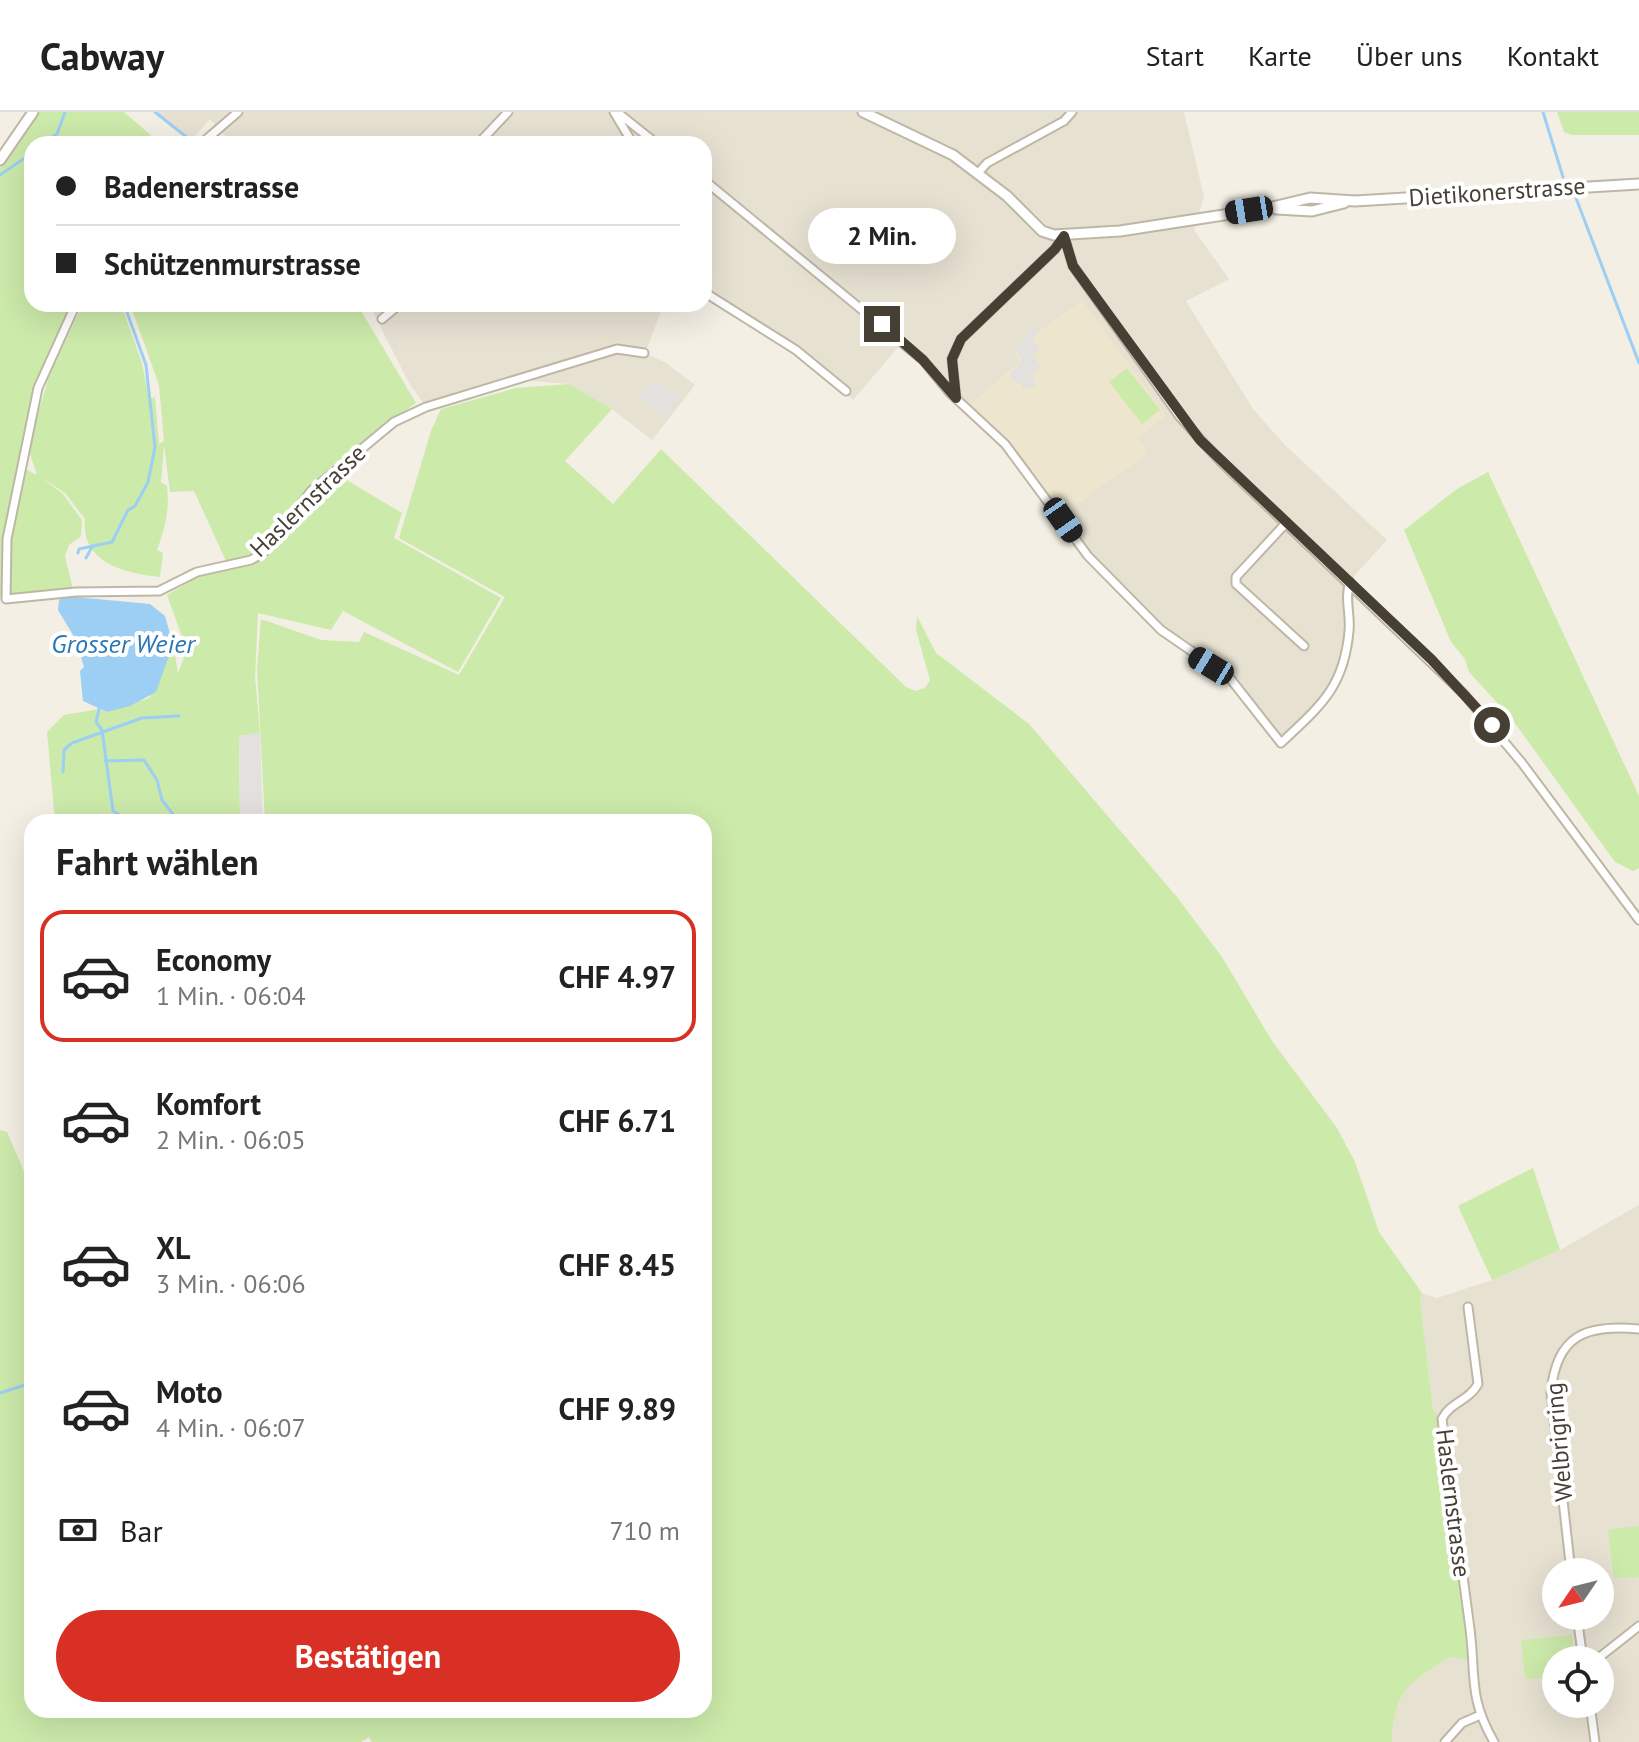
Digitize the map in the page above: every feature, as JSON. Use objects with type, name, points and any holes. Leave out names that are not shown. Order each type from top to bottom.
[{"type":"street","points":[[0,160],[33,112]]},
{"type":"street","points":[[210,136],[238,112]]},
{"type":"street","points":[[486,136],[508,112]]},
{"type":"street","points":[[616,112],[629,136]]},
{"type":"street","points":[[616,112],[647,136]]},
{"type":"street","points":[[863,112],[924,138],[979,172],[1042,231],[1064,236]]},
{"type":"street","points":[[979,172],[987,163],[1064,121],[1072,112]]},
{"type":"street","name":"Dietikonerstrasse","points":[[1064,236],[1269,208],[1310,198],[1355,201],[1639,184]]},
{"type":"street","points":[[712,187],[902,341],[1005,444],[1095,564],[1161,630],[1229,677],[1281,743],[1330,696],[1340,678],[1350,628],[1347,591],[1350,582]]},
{"type":"street","points":[[956,398],[952,359],[961,339],[1055,249],[1064,236]]},
{"type":"street","points":[[1064,236],[1073,266],[1180,417],[1286,523],[1432,660],[1492,725],[1639,920]]},
{"type":"street","points":[[712,297],[796,350],[846,391]]},
{"type":"street","name":"Haslernstrasse","points":[[72,312],[38,388],[7,539],[6,599],[76,592],[159,591],[197,572],[251,560],[263,553],[292,513],[330,474],[404,417],[617,349],[644,353]]},
{"type":"street","points":[[382,319],[390,312]]},
{"type":"street","points":[[1286,523],[1236,577],[1236,584],[1304,646]]},
{"type":"street","name":"Haslernstrasse","points":[[1468,1307],[1478,1384],[1469,1395],[1449,1407],[1442,1419],[1478,1716]]},
{"type":"street","name":"Welbrigring","points":[[1569,1558],[1551,1393],[1553,1373],[1560,1353],[1591,1329],[1639,1329]]},
{"type":"street","points":[[1614,1646],[1639,1626]]},
{"type":"street","points":[[1445,1742],[1462,1723],[1478,1716],[1494,1742]]},
{"type":"street","points":[[1592,1718],[1595,1742]]},
{"type":"shaded area","points":[[155,112],[1184,112],[1204,197],[1194,230],[1229,279],[1186,301],[1253,409],[1285,445],[1387,540],[1344,587],[1346,629],[1340,665],[1330,691],[1281,743],[1229,677],[1161,630],[1088,556],[1005,444],[955,403],[930,372],[900,345],[853,400],[817,366],[712,297],[712,136],[225,136],[210,119],[195,136],[184,136]]},
{"type":"shaded area","points":[[1082,300],[1166,415],[1138,438],[1148,453],[1065,513],[999,434],[970,405],[1019,362],[1014,350]]},
{"type":"shaded area","points":[[373,312],[661,312],[645,353],[666,363],[695,385],[652,440],[612,409],[569,384],[518,380],[426,407],[409,383]]},
{"type":"shaded area","points":[[1032,327],[1037,333],[1032,339],[1040,350],[1033,356],[1042,367],[1032,374],[1036,386],[1023,389],[1021,383],[1017,384],[1009,375],[1022,361],[1016,347]]},
{"type":"shaded area","points":[[656,379],[680,398],[665,417],[636,396]]},
{"type":"shaded area","points":[[260,733],[263,814],[240,814],[239,736]]},
{"type":"shaded area","points":[[1639,1205],[1639,1742],[1392,1742],[1394,1715],[1403,1690],[1449,1657],[1470,1660],[1442,1419],[1433,1411],[1420,1298],[1422,1293],[1437,1298],[1492,1280],[1560,1250]]},
{"type":"green space","points":[[40,112],[124,112],[152,136],[24,136],[24,312],[70,312],[38,382],[18,465],[37,475],[28,448],[50,373],[79,312],[124,312],[142,363],[149,399],[155,397],[159,444],[164,441],[159,385],[133,312],[362,312],[416,403],[328,469],[402,513],[394,538],[501,598],[458,672],[343,611],[331,630],[258,613],[255,677],[260,733],[239,736],[240,814],[54,814],[47,732],[64,715],[99,709],[107,712],[149,698],[173,644],[178,673],[187,650],[167,595],[226,561],[194,491],[170,492],[164,445],[161,482],[167,486],[168,503],[157,550],[163,553],[160,577],[119,568],[97,556],[86,534],[85,519],[65,493],[41,477],[63,494],[82,520],[81,536],[69,545],[65,556],[73,589],[0,597],[0,168]]},
{"type":"green space","points":[[1557,112],[1639,112],[1639,135],[1572,135],[1564,132]]},
{"type":"green space","points":[[1127,368],[1160,410],[1142,424],[1109,382]]},
{"type":"green space","points":[[569,384],[612,409],[565,461],[613,504],[661,449],[906,687],[915,691],[925,688],[930,680],[916,630],[917,616],[936,653],[1029,724],[1177,897],[1222,957],[1272,1041],[1337,1128],[1355,1162],[1379,1232],[1422,1293],[1420,1299],[1433,1410],[1442,1419],[1470,1660],[1449,1657],[1406,1690],[1396,1710],[1392,1742],[372,1742],[369,1737],[361,1742],[0,1742],[0,1130],[7,1132],[24,1171],[24,1718],[712,1718],[712,814],[265,814],[257,668],[261,619],[321,640],[359,642],[364,632],[459,675],[505,597],[399,538],[431,431],[441,409],[516,388]]},
{"type":"green space","points":[[1488,472],[1639,796],[1639,868],[1633,871],[1615,862],[1512,719],[1469,672],[1465,659],[1451,642],[1404,530],[1457,489]]},
{"type":"green space","points":[[1533,1168],[1560,1250],[1492,1280],[1458,1206]]},
{"type":"green space","points":[[1639,1526],[1639,1577],[1614,1578],[1614,1558],[1612,1558],[1608,1530]]},
{"type":"green space","points":[[1572,1635],[1573,1646],[1542,1646],[1542,1677],[1525,1679],[1521,1640]]},
{"type":"water","name":"Grosser Weier","points":[[65,596],[150,604],[165,616],[173,644],[156,692],[130,706],[107,712],[83,701],[80,671],[84,667],[75,638],[58,610],[59,600]]},
{"type":"waterway","points":[[54,136],[65,112]]},
{"type":"waterway","points":[[155,112],[185,136]]},
{"type":"waterway","points":[[1543,112],[1563,177]]},
{"type":"waterway","points":[[0,175],[24,158]]},
{"type":"waterway","points":[[1576,198],[1639,363]]},
{"type":"waterway","points":[[78,553],[79,549],[112,542],[128,510],[135,506],[148,482],[155,447],[146,365],[127,312]]},
{"type":"waterway","points":[[86,558],[92,547]]},
{"type":"waterway","points":[[99,709],[96,722],[102,730],[113,811],[118,814]]},
{"type":"waterway","points":[[63,772],[64,750],[72,743],[142,718],[179,716]]},
{"type":"waterway","points":[[105,761],[144,760],[157,780],[162,800],[173,814]]},
{"type":"waterway","points":[[0,1393],[24,1385]]},
{"type":"route","points":[[882,324],[932,369],[956,398],[952,359],[956,346],[1055,249],[1064,236],[1073,266],[1112,324],[1196,436],[1432,660],[1492,725]]}]
